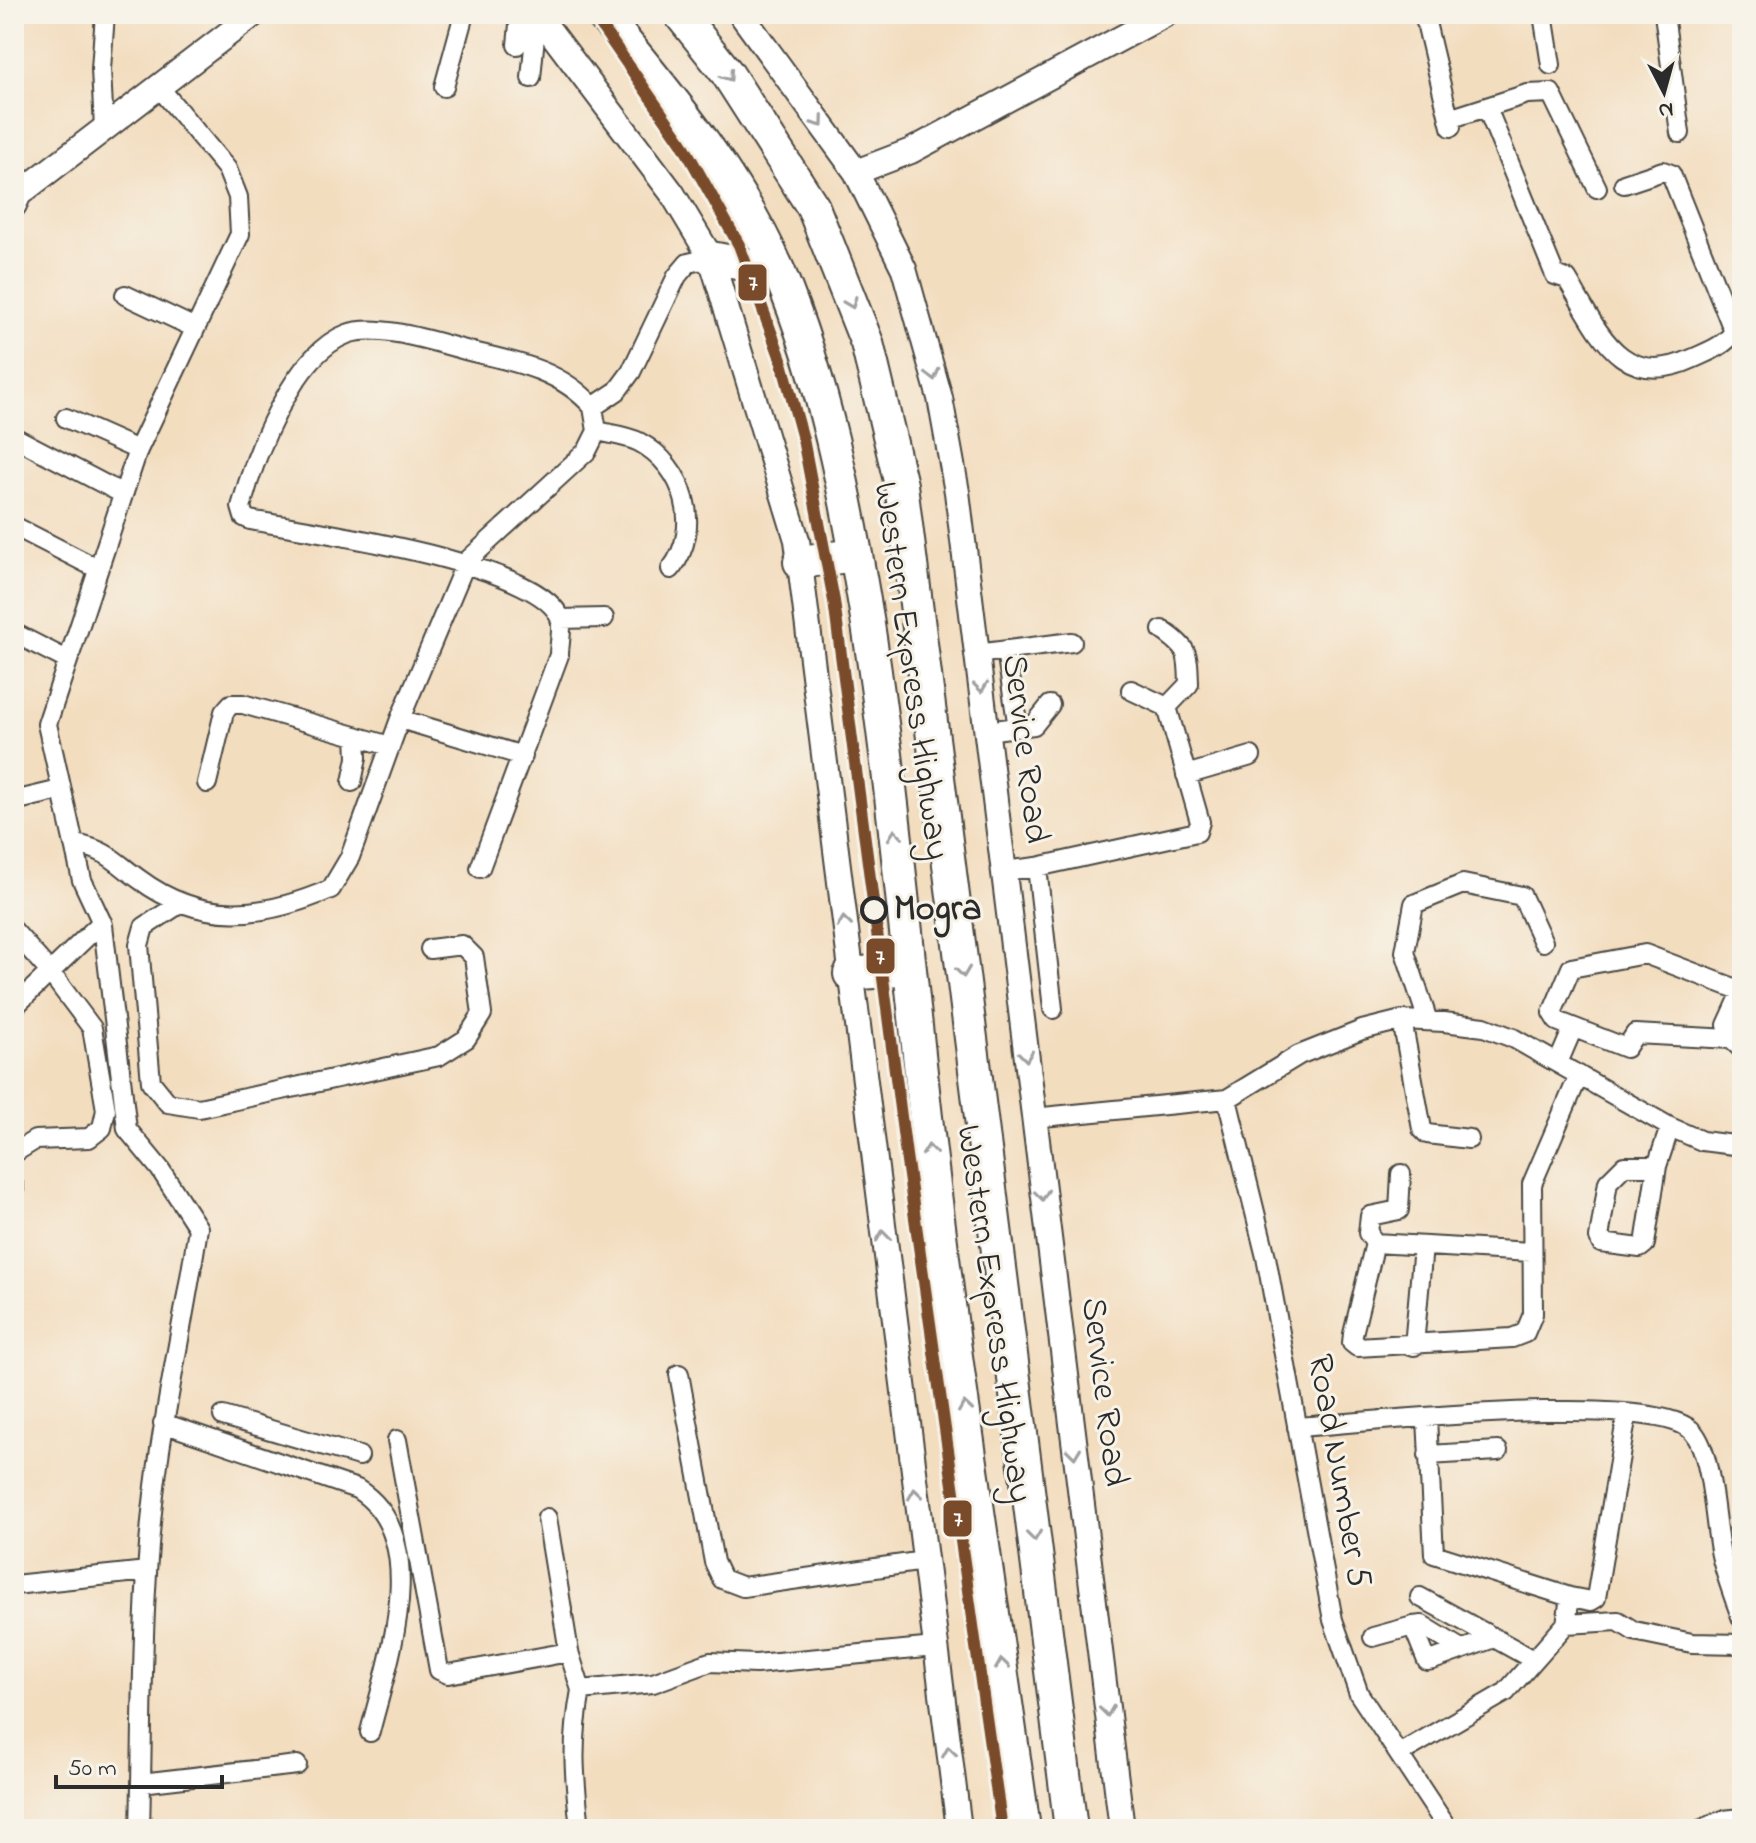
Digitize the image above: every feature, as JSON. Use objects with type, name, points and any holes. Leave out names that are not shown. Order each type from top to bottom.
[{"type":"highway","name":"Western Express Highway","points":[[602,14],[680,107],[731,179],[778,271],[803,342],[846,491],[880,698],[931,1166],[1024,1829]]},
{"type":"highway","name":"Western Express Highway","points":[[680,14],[727,73],[813,207],[867,343],[901,485],[1071,1829]]},
{"type":"highway","points":[[711,258],[778,271]]},
{"type":"highway","points":[[800,562],[856,555]]},
{"type":"highway","points":[[850,974],[909,969]]},
{"type":"street","points":[[104,129],[101,69],[105,14]]},
{"type":"street","points":[[16,198],[254,14]]},
{"type":"street","points":[[444,87],[464,14]]},
{"type":"street","points":[[517,45],[520,14]]},
{"type":"street","points":[[531,78],[537,14]]},
{"type":"street","points":[[537,14],[672,193],[711,258],[750,377],[797,540],[959,1829]]},
{"type":"street","name":"Service Road","points":[[741,14],[856,172],[904,269],[940,398],[957,492],[1122,1829]]},
{"type":"street","points":[[856,172],[911,151],[1166,14]]},
{"type":"street","points":[[1424,14],[1450,123],[1527,94],[1551,93],[1597,188]]},
{"type":"street","points":[[1543,14],[1551,65]]},
{"type":"street","points":[[1664,14],[1680,133]]},
{"type":"street","points":[[140,1829],[141,1648],[147,1571],[163,1423],[182,1339],[198,1228],[160,1169],[127,1129],[102,922],[82,880],[47,724],[138,450],[240,234],[238,197],[227,169],[159,87]]},
{"type":"street","points":[[1487,108],[1555,275],[1567,279],[1610,350],[1630,364],[1672,368],[1727,343],[1734,332],[1671,174],[1663,171],[1624,184]]},
{"type":"street","points":[[593,407],[617,391],[631,372],[677,276],[688,263],[711,258]]},
{"type":"street","points":[[125,295],[195,328]]},
{"type":"street","points":[[76,844],[111,854],[139,880],[181,903],[224,914],[268,910],[331,889],[350,857],[400,719],[466,562],[587,451],[597,431],[593,407],[579,391],[550,373],[379,331],[348,333],[317,352],[274,416],[242,502],[244,517],[466,562],[541,594],[560,619],[559,655],[480,868]]},
{"type":"street","points":[[66,418],[138,450]]},
{"type":"street","points":[[597,431],[637,441],[654,452],[677,480],[687,513],[687,539],[682,555],[671,569]]},
{"type":"street","points":[[14,437],[123,494]]},
{"type":"street","points":[[14,526],[98,569]]},
{"type":"street","points":[[560,619],[604,618]]},
{"type":"street","points":[[1162,630],[1183,645],[1188,653],[1189,684],[1167,707]]},
{"type":"street","points":[[14,633],[67,660]]},
{"type":"street","points":[[976,654],[1072,642]]},
{"type":"street","points":[[1006,650],[1018,728]]},
{"type":"street","points":[[1003,871],[1037,867],[1197,832],[1200,822],[1167,707],[1131,690]]},
{"type":"street","points":[[207,783],[224,712],[231,704],[243,704],[390,746]]},
{"type":"street","points":[[986,731],[1034,725],[1050,705]]},
{"type":"street","points":[[400,719],[523,756]]},
{"type":"street","points":[[352,782],[357,758],[356,736]]},
{"type":"street","points":[[1186,775],[1251,756]]},
{"type":"street","points":[[14,801],[60,790]]},
{"type":"street","points":[[1037,867],[1053,1009]]},
{"type":"street","points":[[1428,1021],[1405,952],[1414,904],[1463,884],[1522,896],[1543,942]]},
{"type":"street","points":[[181,903],[144,927],[139,945],[151,1082],[168,1103],[199,1108],[439,1056],[466,1039],[482,1014],[474,957],[462,945],[430,949]]},
{"type":"street","points":[[18,997],[50,972],[102,922]]},
{"type":"street","points":[[14,931],[92,1028],[105,1120],[98,1133],[89,1138],[35,1140],[14,1153]]},
{"type":"street","points":[[1645,954],[1742,991],[1727,1025],[1737,1044],[1635,1034],[1626,1048],[1554,1020],[1552,1013],[1569,970],[1578,965],[1645,954]]},
{"type":"street","points":[[1033,1118],[1227,1099],[1299,1055],[1362,1030],[1402,1020],[1428,1021],[1484,1027],[1513,1038],[1670,1127],[1702,1141],[1742,1146]]},
{"type":"street","points":[[1402,1020],[1422,1129],[1427,1134],[1469,1139]]},
{"type":"street","points":[[1558,1063],[1573,1028]]},
{"type":"street","points":[[1401,1174],[1399,1210],[1370,1216],[1368,1233],[1375,1243],[1352,1343],[1368,1349],[1512,1338],[1525,1333],[1533,1314],[1531,1252],[1534,1173],[1579,1075]]},
{"type":"street","name":"Road Number 5","points":[[1227,1099],[1266,1257],[1333,1620],[1359,1694],[1448,1829]]},
{"type":"street","points":[[1657,1166],[1624,1166],[1608,1182],[1601,1243],[1640,1248],[1645,1244],[1657,1166],[1670,1127]]},
{"type":"street","points":[[14,1187],[14,1208]]},
{"type":"street","points":[[1375,1243],[1531,1252]]},
{"type":"street","points":[[1414,1346],[1423,1246]]},
{"type":"street","points":[[679,1374],[714,1562],[722,1579],[743,1587],[924,1561]]},
{"type":"street","points":[[1297,1427],[1545,1410],[1675,1419],[1693,1432],[1703,1453],[1725,1572],[1742,1619]]},
{"type":"street","points":[[1427,1418],[1431,1545],[1437,1557],[1591,1601],[1596,1598],[1627,1414]]},
{"type":"street","points":[[223,1416],[359,1456]]},
{"type":"street","points":[[163,1423],[357,1489],[374,1499],[392,1536],[401,1600],[370,1732]]},
{"type":"street","points":[[285,1464],[294,1437]]},
{"type":"street","points":[[397,1440],[439,1670],[448,1674],[569,1652]]},
{"type":"street","points":[[1428,1455],[1498,1451]]},
{"type":"street","points":[[547,1518],[569,1652],[581,1690],[573,1740],[573,1780],[580,1829]]},
{"type":"street","points":[[14,1585],[147,1571]]},
{"type":"street","points":[[1420,1597],[1532,1659]]},
{"type":"street","points":[[1399,1754],[1506,1692],[1566,1624],[1570,1597]]},
{"type":"street","points":[[1566,1624],[1618,1621],[1634,1631],[1692,1643],[1742,1644]]},
{"type":"street","points":[[1373,1637],[1422,1625],[1461,1649]]},
{"type":"street","points":[[1413,1626],[1427,1661],[1494,1638]]},
{"type":"street","points":[[581,1690],[653,1683],[710,1662],[756,1664],[935,1647]]},
{"type":"street","points":[[141,1783],[297,1765]]},
{"type":"street","points":[[1702,1829],[1723,1820],[1742,1818]]},
{"type":"transit line","name":"7","points":[[593,14],[682,143],[739,245],[781,359],[803,439],[834,601],[906,1155],[1002,1829]]},
{"type":"place","name":"Mogra","points":[[874,910]]}]
